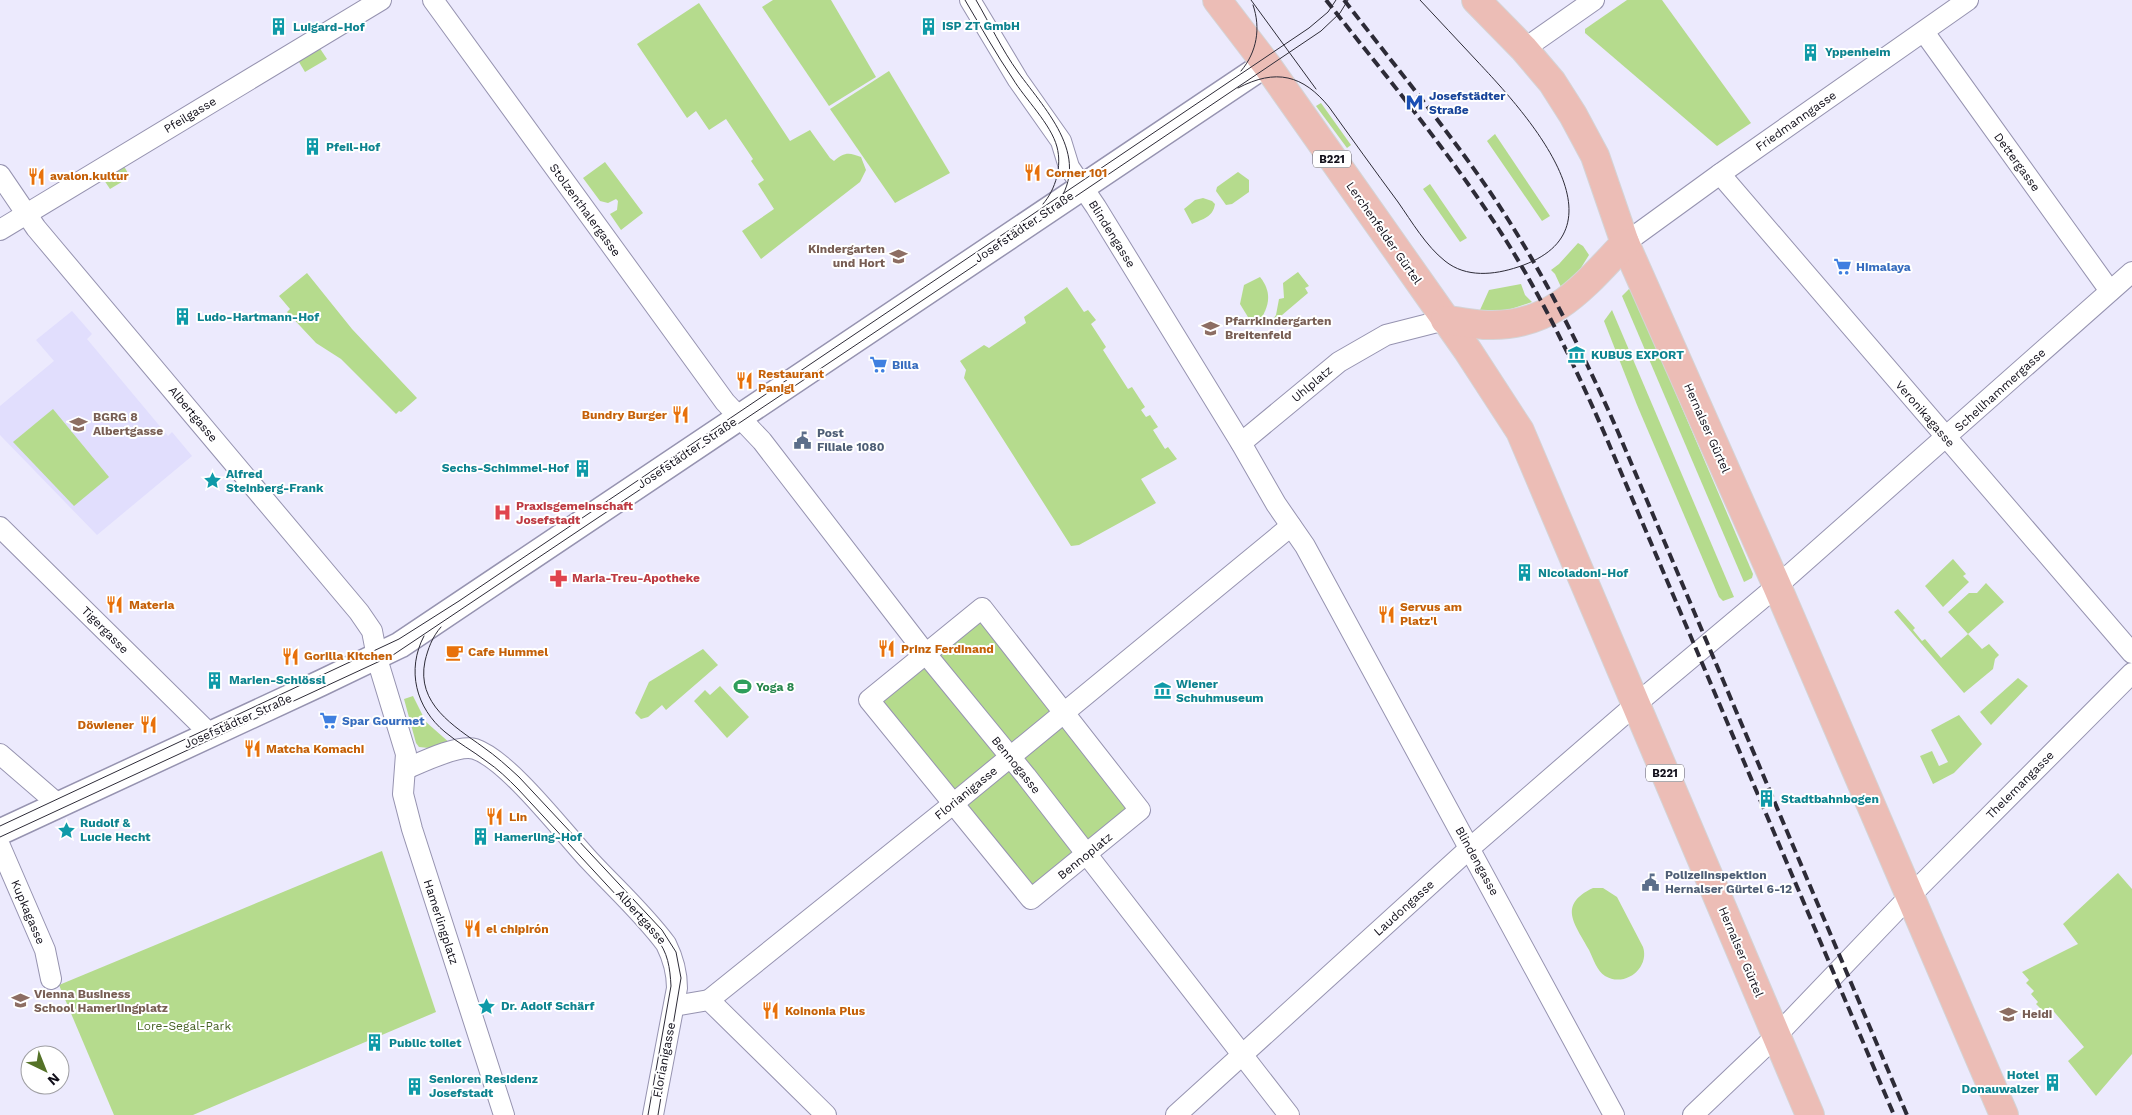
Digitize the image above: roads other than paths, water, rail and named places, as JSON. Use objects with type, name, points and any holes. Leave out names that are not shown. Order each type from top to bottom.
[{"type":"main road","name":"Lerchenfelder Gürtel","points":[[1217,0],[1266,64],[1445,320]]},
{"type":"main road","points":[[1445,320],[1488,325],[1525,322],[1554,310],[1580,290],[1625,243],[1594,156],[1573,115],[1552,82],[1524,49],[1476,0]]},
{"type":"main road","name":"Hernalser Gürtel","points":[[1625,243],[1777,586],[2004,1115]]},
{"type":"main road","name":"Hernalser Gürtel","points":[[1445,320],[1468,351],[1520,431],[1810,1115]]},
{"type":"street","name":"Pfeilgasse","points":[[0,230],[381,0]]},
{"type":"street","name":"Stolzenthalergasse","points":[[434,0],[724,402],[740,418]]},
{"type":"street","name":"Blindengasse","points":[[970,0],[1018,80],[1061,141],[1069,167],[1241,443]]},
{"type":"street","points":[[1524,49],[1594,0]]},
{"type":"street","name":"Friedmanngasse","points":[[1625,243],[1968,0]]},
{"type":"street","name":"Dettergasse","points":[[1924,32],[2110,292]]},
{"type":"street","name":"Josefstädter Straße","points":[[0,832],[377,656],[419,633],[1266,64]]},
{"type":"street","name":"Veronikagasse","points":[[1720,174],[2132,652]]},
{"type":"street","name":"Albertgasse","points":[[0,175],[25,215],[359,612],[372,631],[406,761],[473,748],[490,758],[521,785],[662,939],[672,957],[676,974],[674,1006]]},
{"type":"street","name":"Schellhammergasse","points":[[1777,586],[2132,272]]},
{"type":"street","name":"Uhlplatz","points":[[1241,443],[1339,362],[1386,336],[1445,320]]},
{"type":"street","name":"Bennogasse","points":[[740,418],[762,441],[926,654],[1010,757],[1289,1115]]},
{"type":"street","points":[[1241,443],[1291,526]]},
{"type":"street","name":"Blindengasse","points":[[1291,526],[1305,546],[1614,1115]]},
{"type":"street","name":"Florianigasse","points":[[709,1000],[953,804],[1291,526]]},
{"type":"street","name":"Tigergasse","points":[[0,527],[210,734]]},
{"type":"street","points":[[1635,705],[1777,586]]},
{"type":"street","name":"Bennoplatz","points":[[982,608],[1064,712],[1140,810],[1031,899],[869,700],[982,608]]},
{"type":"street","name":"Thelemangasse","points":[[1909,897],[2132,673]]},
{"type":"street","name":"Laudongasse","points":[[1176,1115],[1470,848],[1635,705]]},
{"type":"street","points":[[0,754],[59,805]]},
{"type":"street","name":"Hamerlingplatz","points":[[406,761],[403,794],[412,829],[504,1115]]},
{"type":"street","name":"Kupkagasse","points":[[0,846],[45,950],[51,979]]},
{"type":"street","points":[[1693,1115],[1777,1034],[1909,897]]},
{"type":"street","points":[[674,1006],[709,1000],[826,1115]]},
{"type":"street","name":"Florianigasse","points":[[653,1115],[674,1006]]},
{"type":"tram line","points":[[965,0],[1007,70],[1054,138],[1059,162],[1057,177],[1048,198],[1043,204]]},
{"type":"tram line","points":[[0,837],[393,655],[1046,216],[1065,191],[1069,173],[1068,155],[1062,137],[1053,120],[1012,64],[976,0]]},
{"type":"tram line","points":[[1251,0],[1316,89]]},
{"type":"tram line","points":[[0,826],[399,639],[459,601],[1309,28],[1328,12],[1336,0]]},
{"type":"tram line","points":[[1054,211],[1321,31],[1340,13],[1348,0]]},
{"type":"tram line","points":[[1238,88],[1265,78],[1277,77],[1288,78],[1309,88],[1329,107],[1420,233],[1445,261],[1462,270],[1480,273],[1499,272],[1518,267],[1551,249],[1567,226],[1568,198],[1558,168],[1540,137],[1519,108],[1420,0]]},
{"type":"tram line","points":[[1241,71],[1251,56],[1256,40],[1257,22],[1253,5]]},
{"type":"tram line","points":[[441,627],[431,643],[425,661],[424,676],[426,690],[432,702],[460,731],[492,754],[519,777],[662,930],[676,952],[681,978],[658,1115]]},
{"type":"tram line","points":[[424,636],[419,649],[415,675],[417,688],[427,712],[445,732],[495,767],[514,785],[656,938],[666,955],[671,986],[648,1115]]},
{"type":"railway","points":[[1326,0],[1415,112],[1478,198],[1529,278],[1556,330],[1606,437],[1894,1115]]},
{"type":"railway","points":[[1344,0],[1488,189],[1525,247],[1559,308],[1618,432],[1907,1115]]},
{"type":"place","name":"ISP ZT GmbH","points":[[928,26]]},
{"type":"place","name":"Luigard-Hof","points":[[279,27]]},
{"type":"place","name":"Yppenheim","points":[[1811,52]]},
{"type":"place","name":"Josefstädter Straße","points":[[1415,103]]},
{"type":"place","name":"Pfeil-Hof","points":[[312,147]]},
{"type":"place","name":"Corner 101","points":[[1032,173]]},
{"type":"place","name":"avalon.kultur","points":[[36,176]]},
{"type":"place","name":"Kindergarten und Hort","points":[[899,256]]},
{"type":"place","name":"Himalaya","points":[[1842,267]]},
{"type":"place","name":"Ludo-Hartmann-Hof","points":[[183,317]]},
{"type":"place","name":"Pfarrkindergarten Breitenfeld","points":[[1211,328]]},
{"type":"place","name":"KUBUS EXPORT","points":[[1577,355]]},
{"type":"place","name":"Billa","points":[[878,365]]},
{"type":"place","name":"Restaurant Panigl","points":[[744,381]]},
{"type":"place","name":"Bundry Burger","points":[[681,415]]},
{"type":"place","name":"BGRG 8 Albertgasse","points":[[79,424]]},
{"type":"place","name":"Post Filiale 1080","points":[[803,440]]},
{"type":"place","name":"Sechs-Schimmel-Hof","points":[[583,468]]},
{"type":"place","name":"Alfred Steinberg-Frank","points":[[212,481]]},
{"type":"place","name":"Praxisgemeinschaft Josefstadt","points":[[502,513]]},
{"type":"place","name":"Nicoladoni-Hof","points":[[1524,573]]},
{"type":"place","name":"Maria-Treu-Apotheke","points":[[558,578]]},
{"type":"place","name":"Materia","points":[[115,605]]},
{"type":"place","name":"Servus am Platz'l","points":[[1386,614]]},
{"type":"place","name":"Prinz Ferdinand","points":[[887,649]]},
{"type":"place","name":"Cafe Hummel","points":[[454,652]]},
{"type":"place","name":"Gorilla Kitchen","points":[[290,656]]},
{"type":"place","name":"Marien-Schlössl","points":[[215,680]]},
{"type":"place","name":"Yoga 8","points":[[742,687]]},
{"type":"place","name":"Wiener Schuhmuseum","points":[[1162,691]]},
{"type":"place","name":"Spar Gourmet","points":[[328,721]]},
{"type":"place","name":"Döwiener","points":[[148,725]]},
{"type":"place","name":"Matcha Komachi","points":[[252,749]]},
{"type":"place","name":"Stadtbahnbogen","points":[[1767,799]]},
{"type":"place","name":"Lin","points":[[495,817]]},
{"type":"place","name":"Rudolf & Lucie Hecht","points":[[66,830]]},
{"type":"place","name":"Hamerling-Hof","points":[[480,837]]},
{"type":"place","name":"Polizeiinspektion Hernalser Gürtel 6-12","points":[[1651,882]]},
{"type":"place","name":"el chipirón","points":[[472,929]]},
{"type":"place","name":"Vienna Business School Hamerlingplatz","points":[[20,1001]]},
{"type":"place","name":"Dr. Adolf Schärf","points":[[487,1006]]},
{"type":"place","name":"Koinonia Plus","points":[[771,1011]]},
{"type":"place","name":"Heidi","points":[[2008,1014]]},
{"type":"place","name":"Public toilet","points":[[375,1043]]},
{"type":"place","name":"Hotel Donauwalzer","points":[[2053,1082]]},
{"type":"place","name":"Senioren Residenz Josefstadt","points":[[415,1086]]},
{"type":"park label","name":"Lore-Segal-Park","points":[[184,1026]]}]
